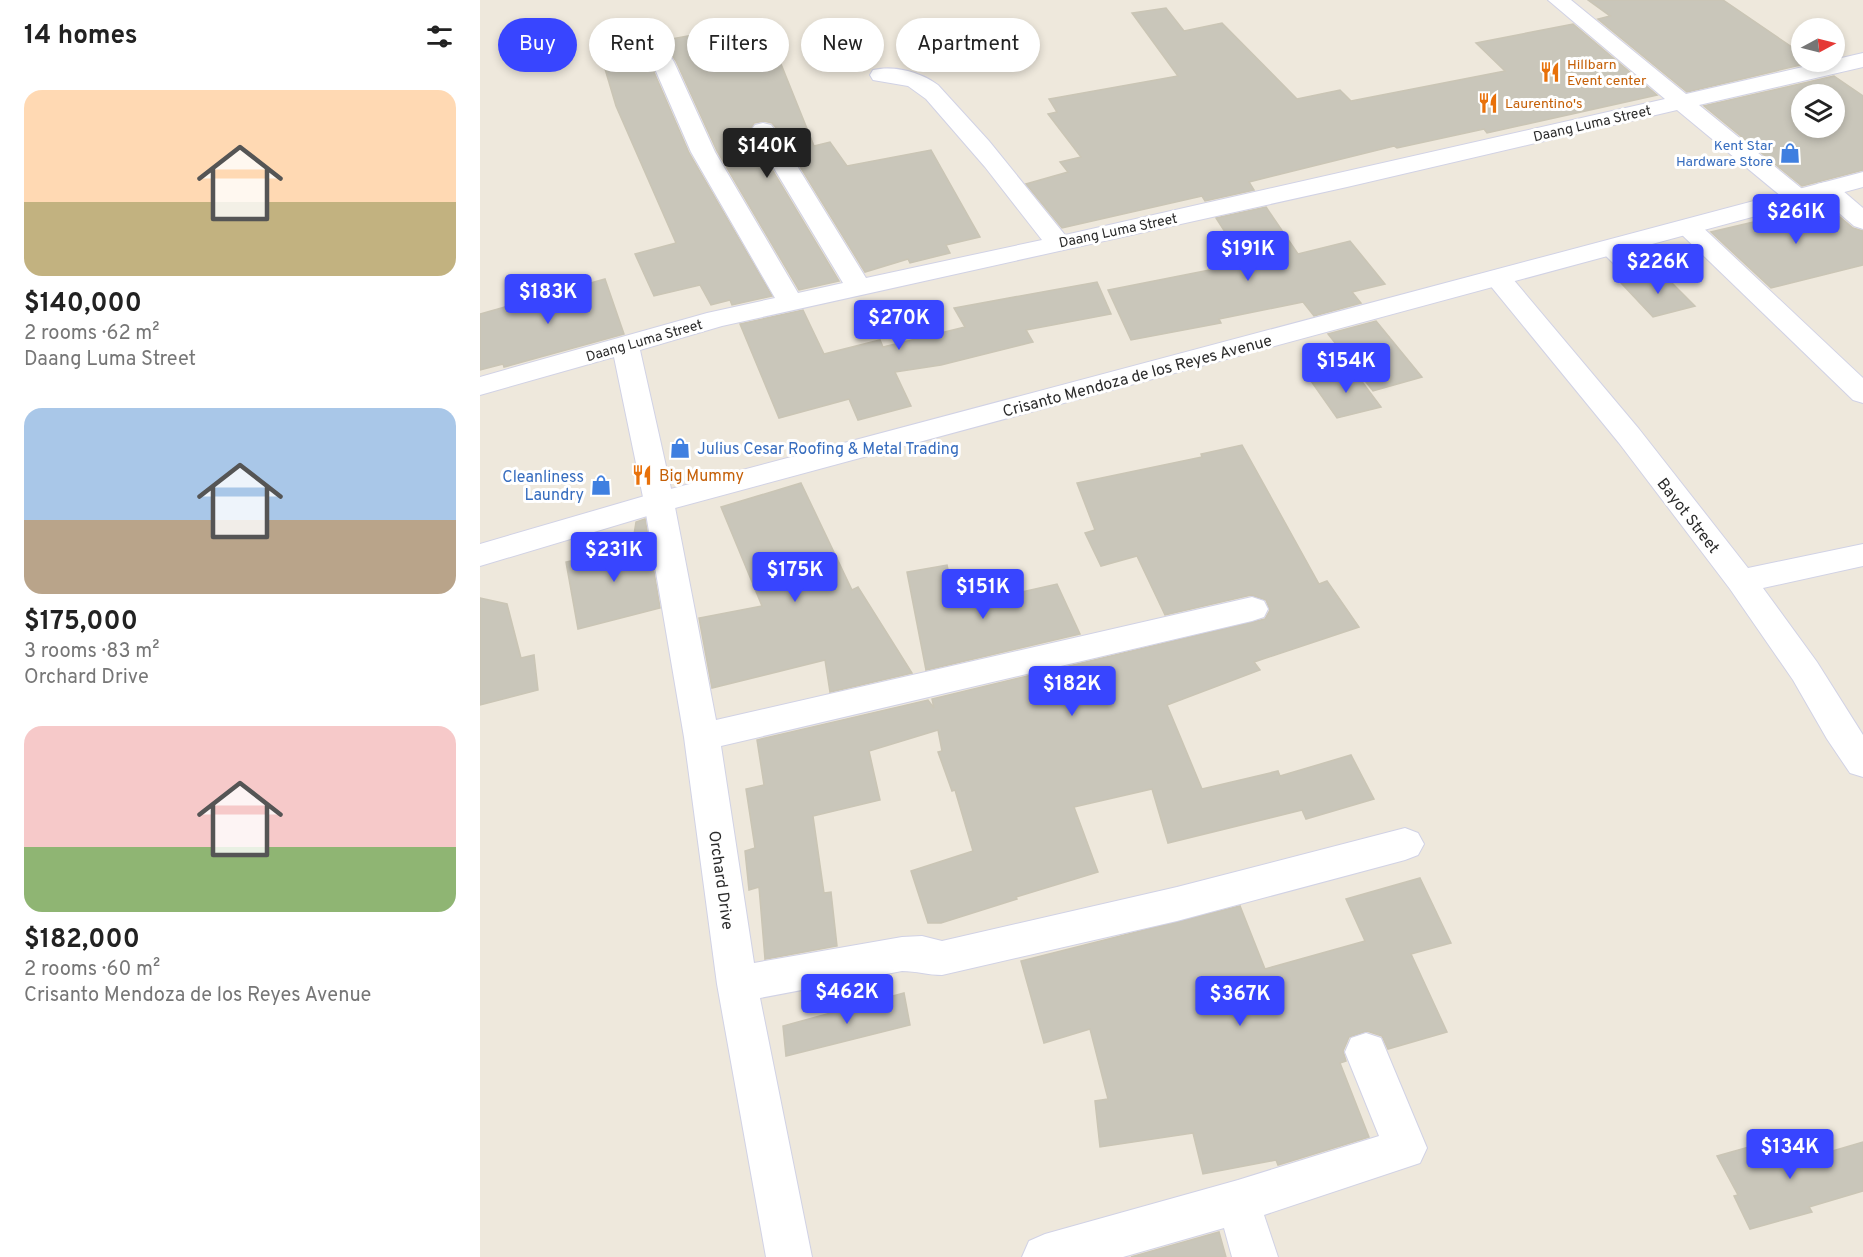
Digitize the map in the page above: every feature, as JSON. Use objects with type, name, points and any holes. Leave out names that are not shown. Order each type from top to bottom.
[{"type":"street","points":[[1558,0],[1797,197]]},
{"type":"street","name":"Daang Luma Street","points":[[480,386],[717,320],[1347,180],[1863,60]]},
{"type":"street","points":[[667,72],[703,152],[791,303]]},
{"type":"street","points":[[880,75],[911,80],[922,84],[934,94],[971,135],[1058,243]]},
{"type":"street","points":[[763,130],[858,287]]},
{"type":"street","name":"Crisanto Mendoza de los Reyes Avenue","points":[[480,555],[659,502],[1498,278],[1616,258],[1688,227],[1863,179]]},
{"type":"street","points":[[1826,189],[1863,221]]},
{"type":"street","points":[[1688,227],[1863,394]]},
{"type":"street","name":"Bayot Street","points":[[1498,278],[1629,436],[1741,581],[1805,672],[1839,729],[1863,763]]},
{"type":"street","name":"Orchard Drive","points":[[625,345],[659,502],[702,737],[737,984],[789,1257]]},
{"type":"street","points":[[1741,581],[1863,555]]},
{"type":"street","points":[[702,737],[1252,609]]},
{"type":"street","points":[[737,984],[902,954],[922,953],[931,958],[942,958],[1176,904],[1405,844]]},
{"type":"street","points":[[1045,1257],[1238,1202],[1405,1148],[1366,1052]]},
{"type":"street","points":[[1238,1202],[1256,1257]]},
{"type":"building","points":[[1588,0],[1723,0],[1791,46],[1791,67],[1687,92],[1598,19],[1610,16]]},
{"type":"building","points":[[1166,8],[1184,31],[1222,23],[1297,99],[1340,90],[1351,101],[1505,71],[1476,43],[1573,24],[1657,95],[1487,133],[1484,129],[1397,148],[1394,146],[1249,182],[1254,190],[1205,201],[1202,196],[1062,228],[1026,184],[1068,172],[1060,162],[1081,157],[1048,114],[1057,112],[1049,99],[1178,76],[1132,13]]},
{"type":"building","points":[[687,36],[687,72],[784,72],[814,146],[830,142],[847,166],[931,150],[980,237],[946,245],[950,253],[910,263],[908,259],[865,272],[777,129],[772,123],[764,121],[754,123],[749,131],[839,281],[799,290],[717,151],[675,60],[675,38]]},
{"type":"building","points":[[606,72],[654,72],[689,153],[772,296],[732,305],[730,300],[711,305],[700,285],[654,296],[635,254],[676,243],[616,106]]},
{"type":"building","points":[[1834,76],[1863,96],[1863,170],[1802,186],[1704,106],[1791,86],[1791,138],[1845,138],[1845,84],[1799,84]]},
{"type":"building","points":[[1819,201],[1853,228],[1863,231],[1863,265],[1771,288],[1711,232],[1792,213],[1789,210]]},
{"type":"building","points":[[1266,207],[1298,254],[1350,241],[1385,284],[1352,292],[1361,303],[1314,316],[1303,302],[1219,319],[1221,323],[1131,340],[1108,290],[1245,263],[1216,218]]},
{"type":"building","points":[[1662,273],[1695,306],[1653,317],[1621,283]]},
{"type":"building","points":[[605,279],[624,334],[504,367],[503,364],[480,370],[480,314]]},
{"type":"building","points":[[1097,282],[1111,314],[1026,330],[1033,342],[941,365],[895,372],[911,406],[858,420],[849,399],[779,418],[740,324],[803,310],[824,354],[880,340],[883,347],[965,327],[954,308]]},
{"type":"building","points":[[1376,321],[1422,377],[1373,391],[1328,334]]},
{"type":"building","points":[[1354,371],[1381,407],[1337,418],[1311,381]]},
{"type":"building","points":[[1242,445],[1319,584],[1327,581],[1359,627],[1254,662],[1260,670],[1167,705],[1202,789],[1278,771],[1280,776],[1351,755],[1374,799],[1306,819],[1302,810],[1168,843],[1152,789],[1074,807],[1098,872],[941,923],[928,923],[911,871],[973,851],[955,790],[952,791],[938,752],[942,751],[938,730],[869,751],[880,800],[813,816],[824,893],[831,892],[837,946],[765,959],[759,887],[749,890],[745,851],[755,848],[746,789],[764,785],[757,740],[928,700],[934,708],[932,699],[1265,619],[1270,610],[1266,600],[1251,595],[1165,615],[1137,556],[1101,566],[1085,533],[1095,530],[1077,483],[1202,457],[1201,454]]},
{"type":"building","points":[[801,483],[852,590],[858,587],[912,673],[830,692],[825,660],[712,688],[699,618],[762,606],[721,507]]},
{"type":"building","points":[[645,519],[660,608],[578,629],[566,562],[632,547],[636,522]]},
{"type":"building","points":[[947,565],[956,607],[1057,584],[1080,634],[926,670],[907,572]]},
{"type":"building","points":[[480,598],[507,604],[521,658],[534,655],[538,690],[480,705]]},
{"type":"building","points":[[1420,878],[1451,943],[1411,954],[1447,1032],[1388,1049],[1382,1036],[1367,1031],[1349,1037],[1343,1051],[1346,1061],[1340,1063],[1369,1137],[1278,1165],[1276,1160],[1203,1174],[1193,1133],[1100,1147],[1095,1101],[1108,1099],[1090,1029],[1044,1043],[1021,961],[1240,906],[1265,969],[1365,941],[1346,899]]},
{"type":"building","points":[[904,993],[910,1025],[786,1056],[783,1026]]},
{"type":"building","points":[[1781,1138],[1795,1162],[1863,1142],[1863,1191],[1809,1207],[1812,1212],[1750,1229],[1734,1196],[1738,1195],[1717,1156]]},
{"type":"building","points":[[1219,1232],[1226,1257],[1131,1257]]},
{"type":"place","name":"Hillbarn Event center","points":[[1550,72]]},
{"type":"place","name":"Laurentino's","points":[[1488,103]]},
{"type":"place","name":"Kent Star Hardware Store","points":[[1790,153]]},
{"type":"place","name":"Julius Cesar Roofing & Metal Trading","points":[[680,448]]},
{"type":"place","name":"Big Mummy","points":[[642,475]]},
{"type":"place","name":"Cleanliness Laundry","points":[[601,485]]}]
